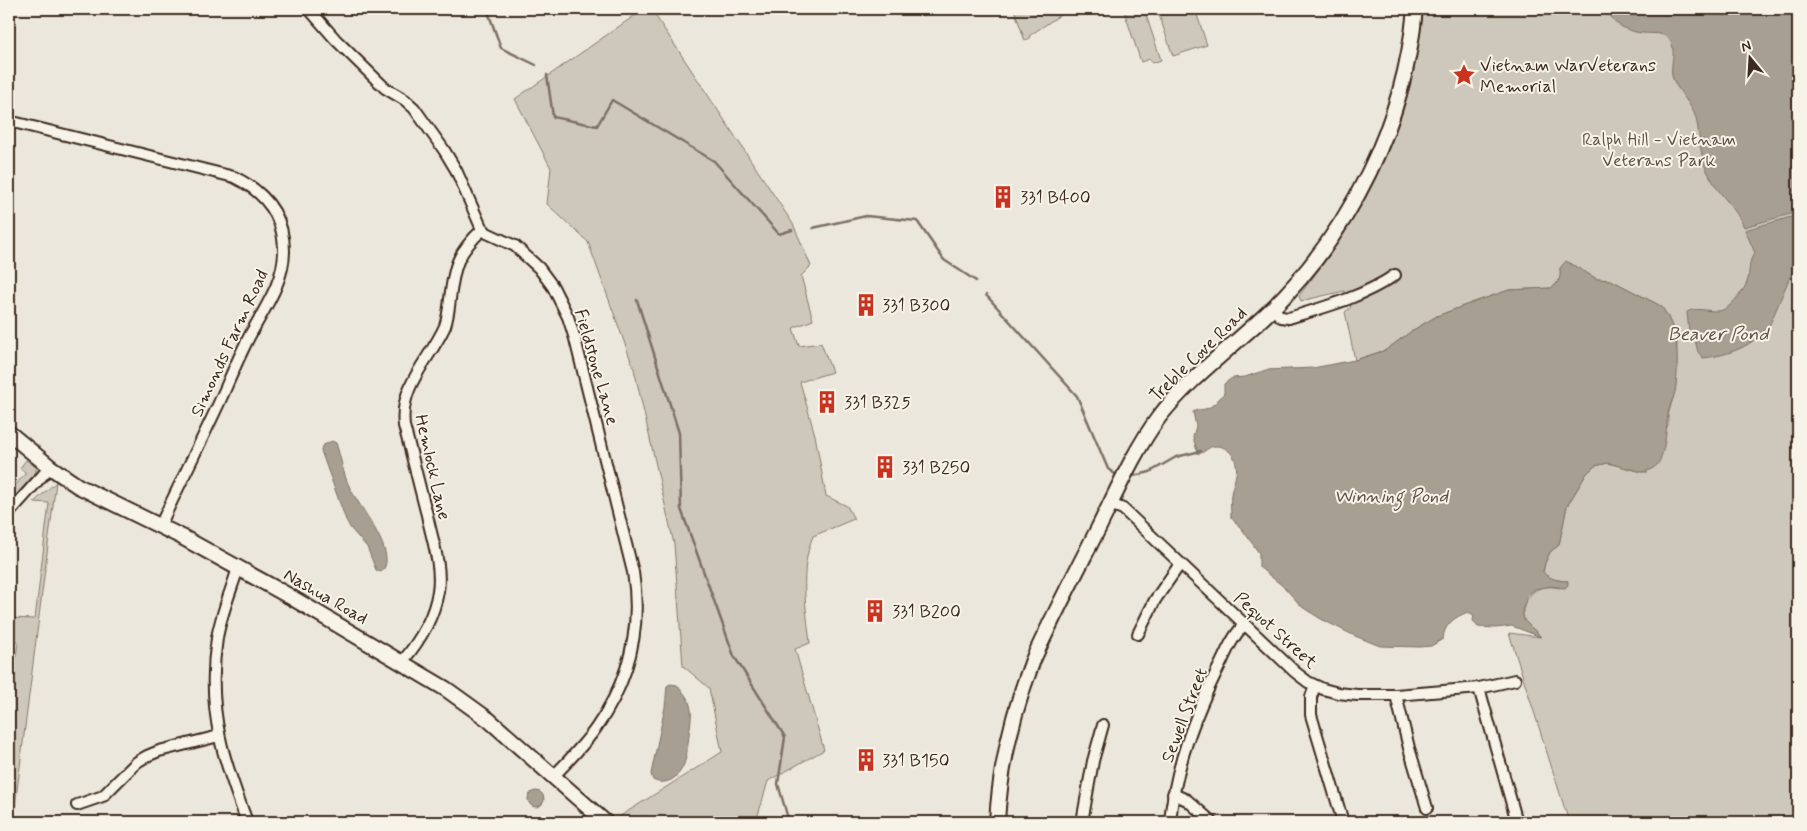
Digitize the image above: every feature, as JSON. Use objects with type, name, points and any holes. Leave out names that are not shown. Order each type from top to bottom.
[{"type":"main road","name":"Treble Cove Road","points":[[997,822],[1000,786],[1008,743],[1027,675],[1039,646],[1110,504],[1142,443],[1168,407],[1197,375],[1272,308],[1309,268],[1352,204],[1384,138],[1400,87],[1410,46],[1414,9]]},
{"type":"main road","name":"Nashua Road","points":[[9,433],[50,467],[78,486],[160,526],[289,596],[460,698],[605,822]]},
{"type":"street","points":[[309,9],[336,40],[384,88],[405,100],[414,108],[456,170],[476,218],[483,229]]},
{"type":"street","name":"Simonds Farm Road","points":[[9,121],[234,178],[247,183],[259,192],[272,208],[278,221],[283,235],[284,250],[277,282],[247,341],[160,526]]},
{"type":"street","name":"Hemlock Lane","points":[[402,662],[414,649],[431,615],[436,604],[439,582],[435,551],[402,412],[405,398],[446,323],[457,261],[464,249],[483,229]]},
{"type":"street","name":"Fieldstone Lane","points":[[483,229],[515,246],[539,268],[553,287],[568,317],[579,353],[636,586],[637,612],[635,637],[628,665],[618,692],[595,729],[553,777]]},
{"type":"street","points":[[1272,308],[1281,317],[1289,318],[1350,299],[1395,275]]},
{"type":"street","points":[[9,513],[50,467]]},
{"type":"street","name":"Pequot Street","points":[[1110,504],[1123,509],[1295,672],[1315,686],[1347,694],[1396,695],[1479,688],[1515,680]]},
{"type":"street","points":[[1138,634],[1158,595],[1180,564]]},
{"type":"street","points":[[238,568],[217,638],[214,675],[219,736],[247,822]]},
{"type":"street","name":"Sewell Street","points":[[1170,822],[1173,794],[1187,742],[1202,702],[1234,637],[1244,624]]},
{"type":"street","points":[[1315,686],[1311,697],[1311,715],[1343,822]]},
{"type":"street","points":[[1479,688],[1517,822]]},
{"type":"street","points":[[1396,695],[1427,808]]},
{"type":"street","points":[[1082,822],[1093,762],[1103,725]]},
{"type":"street","points":[[76,805],[103,796],[131,768],[147,756],[159,751],[219,736]]},
{"type":"street","points":[[1173,794],[1188,800],[1212,822]]},
{"type":"green space","points":[[644,9],[651,9],[793,224],[811,266],[801,276],[813,320],[793,328],[799,346],[821,343],[832,372],[800,382],[815,435],[826,496],[847,506],[854,519],[813,536],[806,562],[805,589],[810,643],[795,649],[824,750],[768,781],[756,822],[621,822],[617,818],[722,752],[709,688],[683,666],[674,544],[634,369],[588,242],[547,204],[551,168],[515,99]]},
{"type":"green space","points":[[1014,9],[1061,9],[1063,13],[1029,36],[1030,38],[1025,41]]},
{"type":"green space","points":[[1144,9],[1161,60],[1152,63],[1150,59],[1141,62],[1124,11]]},
{"type":"green space","points":[[1157,9],[1195,9],[1207,45],[1173,56]]},
{"type":"green space","name":"Ralph Hill - Vietnam Veterans Park","points":[[1423,9],[1798,9],[1798,822],[1569,822],[1509,633],[1540,637],[1524,620],[1523,612],[1528,598],[1539,588],[1560,588],[1568,581],[1561,581],[1543,573],[1550,552],[1559,545],[1567,506],[1587,473],[1595,466],[1608,463],[1647,472],[1668,425],[1668,415],[1675,391],[1677,343],[1675,334],[1678,331],[1673,329],[1662,307],[1611,280],[1597,279],[1571,263],[1560,268],[1559,279],[1551,288],[1509,290],[1466,305],[1437,316],[1413,330],[1386,350],[1355,360],[1345,312],[1351,307],[1344,291],[1301,301],[1299,296],[1330,254],[1371,188],[1393,139],[1402,114],[1415,62]]},
{"type":"green space","points":[[26,460],[37,468],[34,475],[9,503],[9,492],[26,473],[20,468]]},
{"type":"green space","points":[[56,482],[13,822],[9,822],[9,713],[18,642],[9,641],[9,618],[35,619],[49,503],[34,502]]},
{"type":"water","points":[[1608,9],[1798,9],[1798,212],[1744,227],[1737,214],[1716,186],[1705,165],[1696,118],[1673,79],[1673,48],[1668,38],[1663,35],[1626,29],[1616,23]]},
{"type":"water","name":"Beaver Pond","points":[[1798,215],[1798,263],[1792,272],[1770,324],[1764,332],[1749,344],[1723,355],[1703,358],[1698,352],[1695,340],[1689,333],[1687,312],[1696,309],[1720,311],[1731,304],[1741,293],[1746,285],[1750,263],[1755,253],[1745,230]]},
{"type":"water","name":"Winning Pond","points":[[1566,261],[1597,279],[1611,280],[1662,307],[1673,329],[1678,332],[1675,334],[1677,378],[1668,414],[1664,449],[1657,465],[1650,470],[1642,472],[1608,463],[1595,466],[1587,473],[1567,506],[1559,545],[1550,552],[1543,572],[1554,579],[1568,581],[1568,585],[1565,588],[1551,586],[1535,589],[1528,595],[1522,610],[1524,620],[1541,637],[1512,626],[1496,628],[1478,627],[1473,621],[1474,615],[1468,612],[1451,622],[1446,629],[1443,639],[1431,646],[1380,646],[1321,619],[1302,607],[1284,587],[1259,567],[1259,553],[1242,529],[1231,518],[1231,494],[1237,469],[1235,459],[1229,451],[1216,446],[1198,454],[1193,437],[1196,426],[1193,412],[1213,405],[1224,393],[1224,384],[1232,378],[1245,377],[1266,370],[1313,368],[1355,360],[1386,350],[1413,330],[1437,316],[1466,305],[1509,290],[1551,288],[1558,281],[1560,268]]},
{"type":"water","points":[[332,441],[336,443],[350,488],[382,543],[386,554],[386,564],[381,572],[376,570],[367,547],[351,529],[346,520],[321,451],[322,446]]},
{"type":"water","points":[[670,684],[677,685],[689,702],[691,720],[687,754],[683,766],[671,780],[659,782],[653,780],[651,774],[665,707],[667,686]]},
{"type":"water","points":[[533,791],[539,791],[544,796],[542,805],[533,807],[528,802],[528,796]]},
{"type":"waterway","points":[[487,9],[501,48],[536,65]]},
{"type":"waterway","points":[[547,75],[553,117],[597,126],[612,100],[714,161],[779,234],[792,230]]},
{"type":"waterway","points":[[813,228],[866,216],[917,221],[944,260],[976,281]]},
{"type":"waterway","points":[[986,295],[1077,396],[1108,469],[1115,474]]},
{"type":"waterway","points":[[637,300],[679,433],[681,509],[734,656],[785,737],[778,784],[789,822]]},
{"type":"waterway","points":[[1133,476],[1150,472],[1176,457],[1201,451]]},
{"type":"place","name":"Vietnam WarVeterans Memorial","points":[[1464,75]]},
{"type":"place","name":"331 B400","points":[[1003,197]]},
{"type":"place","name":"331 B300","points":[[866,305]]},
{"type":"place","name":"331 B325","points":[[827,402]]},
{"type":"place","name":"331 B250","points":[[885,467]]},
{"type":"place","name":"331 B200","points":[[875,611]]},
{"type":"place","name":"331 B150","points":[[866,760]]}]
